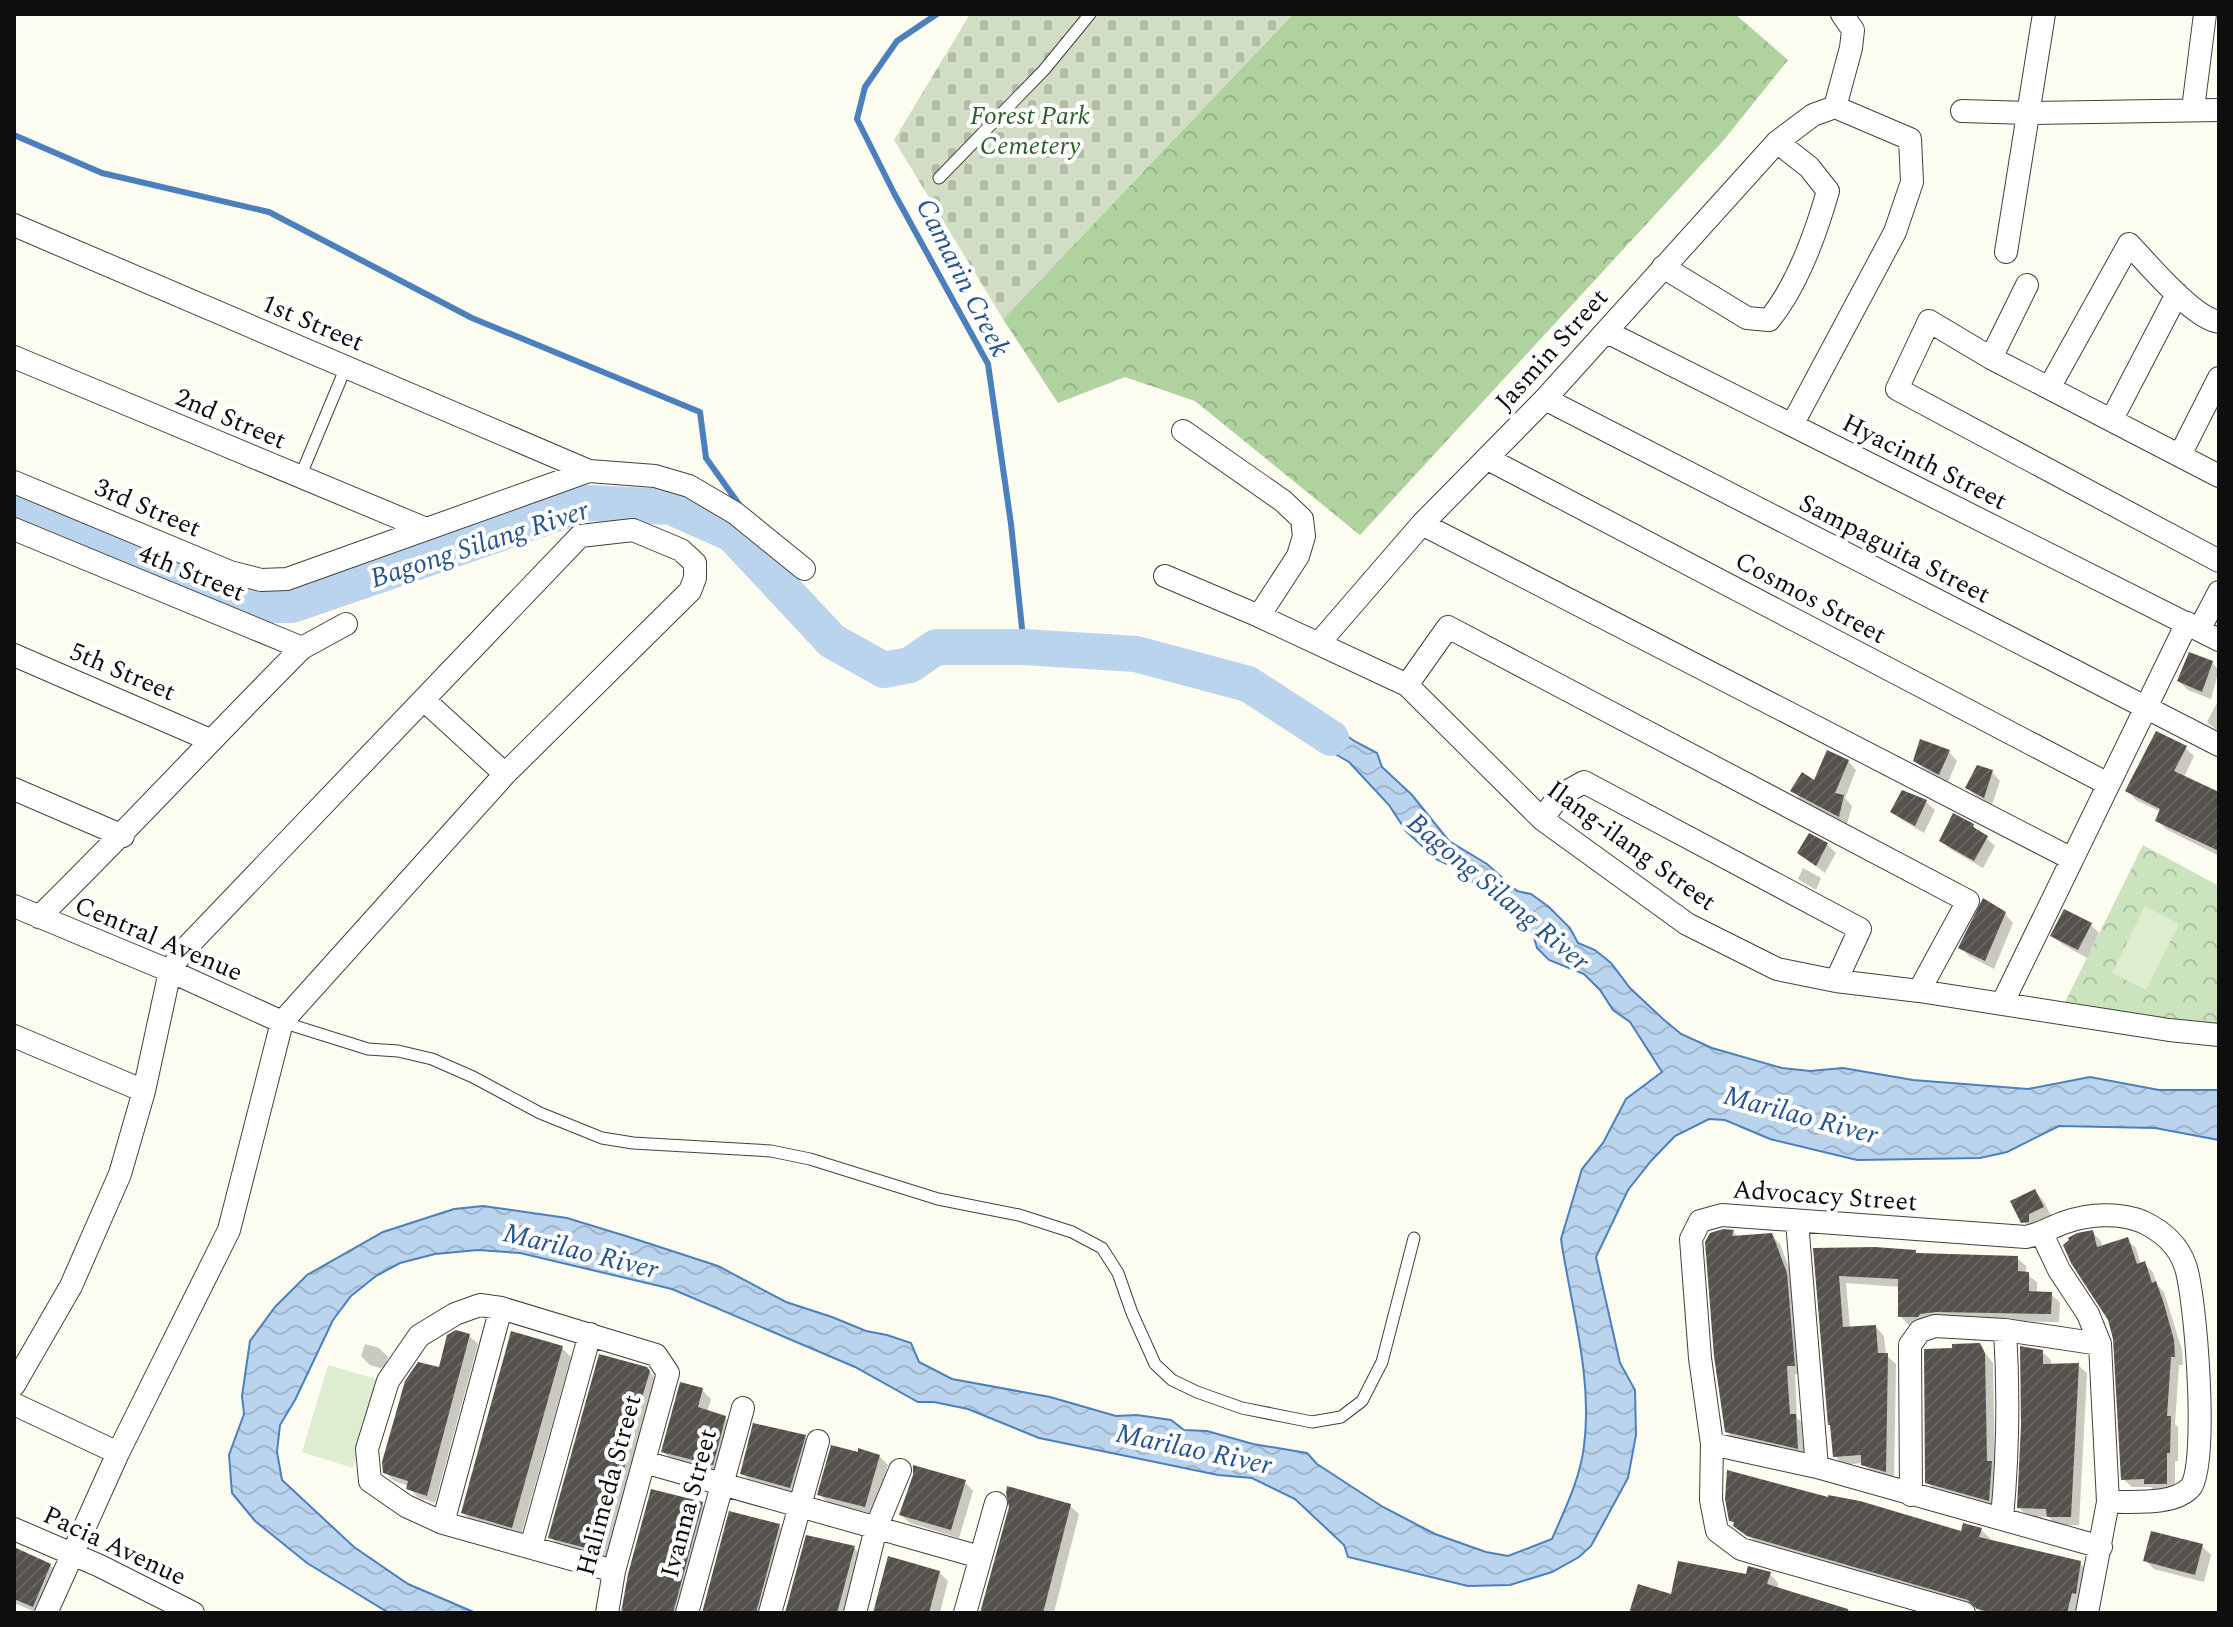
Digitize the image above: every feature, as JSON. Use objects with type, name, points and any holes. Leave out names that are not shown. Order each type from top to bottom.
[{"type":"street","points":[[1792,425],[1895,232],[1912,182],[1910,139],[1835,107],[1853,30],[1842,14]]},
{"type":"street","points":[[2006,252],[2044,14]]},
{"type":"street","points":[[2193,109],[2205,14]]},
{"type":"street","name":"Jasmin Street","points":[[1319,643],[1422,524],[1545,399],[1777,142],[1813,115],[1835,107]]},
{"type":"street","points":[[1962,111],[2219,110]]},
{"type":"street","points":[[1663,267],[1747,318],[1769,320],[1780,307],[1816,230],[1828,191],[1809,167],[1777,142]]},
{"type":"street","name":"1st Street","points":[[14,225],[589,471]]},
{"type":"street","points":[[2049,388],[2129,244],[2177,294],[2209,321],[2219,322]]},
{"type":"street","points":[[1991,358],[2027,285]]},
{"type":"street","points":[[2112,419],[2177,294]]},
{"type":"street","points":[[2219,476],[1991,358],[1929,321],[1897,389],[2219,561]]},
{"type":"street","name":"Hyacinth Street","points":[[1607,332],[2201,631]]},
{"type":"street","name":"2nd Street","points":[[14,357],[426,529]]},
{"type":"street","points":[[2180,455],[2219,378]]},
{"type":"street","name":"Sampaguita Street","points":[[1545,399],[2219,745]]},
{"type":"street","points":[[1183,431],[1283,501],[1302,519],[1304,536],[1298,556],[1259,616]]},
{"type":"street","name":"Cosmos Street","points":[[1488,459],[2108,784]]},
{"type":"street","points":[[426,529],[589,471],[655,476],[689,486],[735,513],[804,569]]},
{"type":"street","name":"3rd Street","points":[[14,482],[230,572],[261,580],[287,579],[426,529]]},
{"type":"street","points":[[1422,524],[2072,859]]},
{"type":"street","name":"4th Street","points":[[14,529],[302,648]]},
{"type":"street","points":[[14,1385],[71,1286],[120,1174],[144,1091],[170,971],[182,952],[580,536],[633,530],[681,550],[695,563],[695,578],[690,591],[505,774],[282,1022],[229,1230],[118,1453],[46,1613]]},
{"type":"street","name":"Ilang-ilang Street","points":[[1165,576],[1407,685],[1542,819],[1687,924],[1777,969],[1836,981],[2219,1035]]},
{"type":"street","points":[[2002,1004],[2145,709],[2201,631],[2219,592]]},
{"type":"street","points":[[39,917],[123,836],[210,740],[302,648],[346,624]]},
{"type":"street","points":[[1407,685],[1448,627],[1968,901],[1919,991]]},
{"type":"street","name":"5th Street","points":[[14,655],[210,740]]},
{"type":"street","points":[[424,700],[505,774]]},
{"type":"street","points":[[1542,819],[1559,796],[1584,782],[1860,929],[1836,981]]},
{"type":"street","points":[[14,789],[123,836]]},
{"type":"street","name":"Central Avenue","points":[[14,906],[282,1022]]},
{"type":"street","points":[[14,1036],[144,1091]]},
{"type":"street","name":"Advocacy Street","points":[[1964,1613],[1905,1606],[1741,1549],[1717,1531],[1711,1500],[1712,1444],[1700,1358],[1691,1239],[1700,1221],[1722,1215],[2026,1237],[2042,1234],[2065,1222],[2099,1214],[2141,1221],[2169,1237],[2185,1263],[2195,1310],[2199,1356],[2198,1467],[2194,1486],[2178,1498],[2108,1502]]},
{"type":"street","points":[[1797,1221],[1817,1467]]},
{"type":"street","points":[[2042,1234],[2059,1270],[2088,1314],[2100,1344],[2108,1502],[2087,1613]]},
{"type":"street","points":[[531,1547],[590,1334],[501,1308],[480,1305],[455,1314],[419,1336],[388,1381],[367,1449],[370,1481],[406,1506],[443,1523],[614,1571]]},
{"type":"street","points":[[443,1523],[501,1308]]},
{"type":"street","points":[[1911,1495],[1910,1345],[1920,1331],[1935,1326],[2005,1330],[2100,1344]]},
{"type":"street","points":[[2002,1518],[2009,1395],[2005,1330]]},
{"type":"street","name":"Halimeda Street","points":[[590,1334],[656,1355],[668,1373],[614,1571],[607,1613]]},
{"type":"street","points":[[14,1404],[118,1453]]},
{"type":"street","name":"Ivanna Street","points":[[687,1613],[743,1408]]},
{"type":"street","points":[[770,1613],[818,1441]]},
{"type":"street","points":[[1712,1444],[1817,1467],[2101,1547]]},
{"type":"street","points":[[644,1462],[980,1557]]},
{"type":"street","points":[[855,1613],[876,1528],[900,1470]]},
{"type":"street","points":[[965,1613],[996,1503]]},
{"type":"street","name":"Pacia Avenue","points":[[14,1529],[71,1553],[193,1613]]},
{"type":"lane","points":[[939,178],[1044,70],[1090,14]]},
{"type":"lane","points":[[300,477],[346,367]]},
{"type":"lane","points":[[282,1022],[368,1049],[398,1051],[432,1059],[540,1113],[602,1138],[633,1143],[771,1151],[810,1159],[938,1199],[1019,1215],[1072,1232],[1102,1248],[1118,1273],[1155,1364],[1172,1380],[1242,1408],[1312,1422],[1341,1417],[1362,1401],[1382,1362],[1414,1238]]},
{"type":"green space","name":"Forest Park Cemetery","points":[[970,14],[1293,14],[1003,319],[894,140]]},
{"type":"green space","points":[[1293,14],[1735,14],[1788,60],[1723,141],[1360,535],[1195,401],[1125,377],[1058,403],[1003,319]]},
{"type":"green space","points":[[2143,845],[2219,886],[2219,1025],[2064,1004]]},
{"type":"green space","points":[[2145,906],[2179,924],[2146,990],[2112,973]]},
{"type":"green space","points":[[328,1365],[379,1380],[353,1468],[302,1452]]},
{"type":"water","name":"Marilao River","points":[[1296,702],[1377,753],[1382,767],[1412,795],[1449,841],[1487,864],[1517,891],[1531,894],[1549,907],[1570,928],[1578,943],[1595,950],[1611,963],[1630,988],[1681,1034],[1712,1048],[1782,1068],[1810,1071],[1843,1068],[1913,1080],[2028,1089],[2090,1077],[2159,1090],[2219,1090],[2219,1140],[2155,1128],[2059,1126],[2007,1152],[1980,1158],[1857,1160],[1770,1139],[1725,1120],[1709,1119],[1675,1136],[1628,1190],[1596,1257],[1620,1363],[1635,1390],[1636,1435],[1628,1478],[1591,1546],[1579,1557],[1552,1572],[1510,1585],[1468,1586],[1348,1557],[1344,1545],[1295,1499],[1252,1478],[1218,1475],[1039,1438],[968,1409],[918,1402],[855,1367],[672,1289],[520,1253],[478,1250],[435,1254],[400,1263],[376,1276],[351,1296],[333,1320],[280,1425],[277,1452],[282,1480],[354,1547],[408,1584],[476,1613],[389,1613],[307,1563],[255,1521],[232,1493],[229,1455],[244,1414],[242,1396],[250,1341],[275,1307],[307,1275],[383,1232],[454,1209],[483,1206],[567,1218],[718,1266],[786,1302],[866,1331],[911,1343],[919,1362],[952,1379],[1050,1397],[1116,1416],[1137,1415],[1171,1420],[1184,1430],[1207,1431],[1253,1444],[1307,1453],[1317,1464],[1383,1507],[1435,1534],[1486,1552],[1508,1556],[1552,1539],[1579,1470],[1586,1420],[1580,1342],[1561,1239],[1582,1169],[1603,1143],[1626,1099],[1662,1072],[1630,1022],[1613,1010],[1600,990],[1584,974],[1549,960],[1537,948],[1533,934],[1514,914],[1453,867],[1436,859],[1406,831],[1389,805],[1349,762],[1304,736],[1284,720]]},
{"type":"building","points":[[2189,652],[2213,661],[2202,692],[2177,681]]},
{"type":"building","points":[[2156,731],[2187,746],[2174,771],[2219,792],[2219,851],[2155,821],[2160,809],[2125,791]]},
{"type":"building","points":[[1920,739],[1950,750],[1939,775],[1913,761]]},
{"type":"building","points":[[1827,750],[1849,760],[1835,793],[1844,795],[1839,817],[1790,791],[1802,772],[1814,780]]},
{"type":"building","points":[[1977,765],[1993,770],[1984,798],[1965,788]]},
{"type":"building","points":[[1902,790],[1927,800],[1915,826],[1890,812]]},
{"type":"building","points":[[1953,813],[1988,836],[1974,861],[1939,841]]},
{"type":"building","points":[[1809,833],[1828,843],[1816,866],[1797,853]]},
{"type":"building","points":[[1983,898],[2006,912],[1985,961],[1958,948]]},
{"type":"building","points":[[2064,909],[2092,923],[2078,950],[2050,936]]},
{"type":"building","points":[[2035,1189],[2044,1207],[2029,1214],[2029,1222],[2021,1223],[2010,1201]]},
{"type":"building","points":[[1734,1230],[1732,1236],[1772,1233],[1787,1273],[1795,1366],[1787,1366],[1788,1385],[1790,1414],[1796,1414],[1798,1449],[1725,1432],[1714,1356],[1705,1242],[1710,1233]]},
{"type":"building","points":[[2093,1230],[2097,1247],[2128,1237],[2137,1264],[2145,1261],[2152,1283],[2156,1281],[2164,1304],[2174,1340],[2175,1357],[2171,1357],[2167,1416],[2171,1416],[2167,1484],[2144,1484],[2144,1479],[2121,1480],[2113,1339],[2108,1320],[2071,1263],[2063,1245],[2077,1233]]},
{"type":"building","points":[[1813,1248],[1916,1250],[1916,1253],[2018,1256],[2018,1271],[2029,1272],[2029,1291],[2052,1292],[2051,1314],[1936,1312],[1918,1317],[1898,1317],[1898,1279],[1839,1276],[1843,1327],[1876,1325],[1878,1353],[1888,1353],[1886,1472],[1861,1465],[1861,1455],[1833,1457]]},
{"type":"building","points":[[456,1330],[470,1334],[427,1496],[406,1489],[408,1481],[383,1473],[382,1462],[405,1381],[418,1362],[439,1367],[447,1335]]},
{"type":"building","points":[[511,1331],[563,1346],[512,1528],[461,1513]]},
{"type":"building","points":[[1980,1343],[1985,1353],[1987,1461],[1992,1461],[1989,1501],[1925,1483],[1924,1349]]},
{"type":"building","points":[[2020,1346],[2043,1350],[2043,1364],[2079,1363],[2071,1517],[2047,1517],[2046,1509],[2017,1508],[2021,1425]]},
{"type":"building","points":[[599,1354],[647,1367],[650,1371],[624,1457],[627,1458],[601,1552],[548,1538]]},
{"type":"building","points":[[680,1382],[703,1388],[698,1407],[726,1416],[713,1465],[661,1452]]},
{"type":"building","points":[[753,1423],[806,1435],[790,1488],[740,1474]]},
{"type":"building","points":[[831,1445],[858,1452],[858,1448],[880,1455],[865,1507],[817,1495]]},
{"type":"building","points":[[913,1465],[966,1480],[951,1530],[899,1515],[913,1475]]},
{"type":"building","points":[[1727,1470],[1828,1497],[1860,1501],[1961,1531],[1963,1523],[1982,1528],[1979,1537],[2081,1561],[2076,1594],[2072,1593],[2067,1613],[1993,1613],[1977,1609],[1968,1600],[1747,1536],[1733,1526],[1734,1522],[1729,1521],[1725,1499]]},
{"type":"building","points":[[1007,1486],[1071,1504],[1043,1613],[980,1613],[1009,1507]]},
{"type":"building","points":[[651,1489],[703,1502],[673,1613],[621,1613],[628,1574]]},
{"type":"building","points":[[729,1511],[780,1524],[756,1613],[702,1613]]},
{"type":"building","points":[[2151,1531],[2203,1544],[2195,1575],[2143,1561]]},
{"type":"building","points":[[806,1535],[855,1546],[837,1613],[785,1613]]},
{"type":"building","points":[[14,1547],[51,1564],[33,1607],[14,1599]]},
{"type":"building","points":[[888,1556],[940,1571],[929,1613],[873,1613]]},
{"type":"building","points":[[1678,1561],[1746,1574],[1748,1566],[1771,1572],[1767,1584],[1848,1609],[1848,1613],[1629,1613],[1638,1584],[1671,1594]]},
{"type":"waterway","name":"Camarin Creek","points":[[937,14],[897,41],[865,87],[857,119],[988,364],[1011,524],[1024,647]]},
{"type":"waterway","points":[[14,135],[102,173],[269,212],[472,318],[700,412],[706,458],[741,507]]},
{"type":"waterway","name":"Bagong Silang River","points":[[14,503],[260,605],[292,605],[588,503],[671,507],[732,534],[832,641],[884,670],[910,665],[936,647],[1024,647],[1136,654],[1248,684],[1331,738]]},
{"type":"waterway","points":[[753,541],[756,561]]}]
